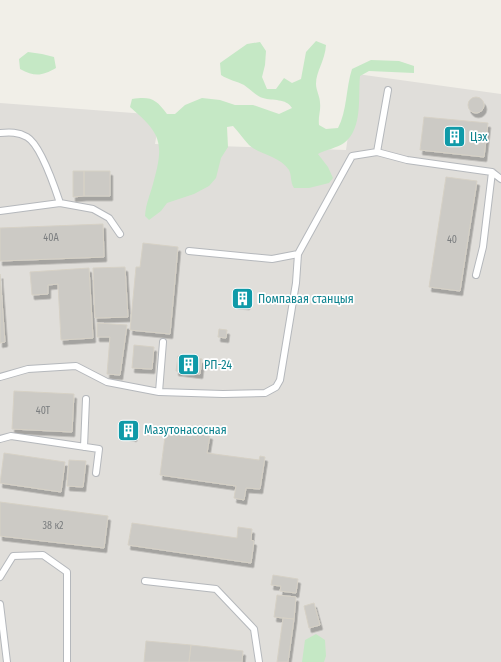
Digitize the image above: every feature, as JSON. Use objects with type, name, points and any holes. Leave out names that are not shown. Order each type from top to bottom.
[{"type":"lane","points":[[377,152],[388,90]]},
{"type":"lane","points":[[0,132],[14,132],[29,138],[48,166],[60,203]]},
{"type":"lane","points":[[0,377],[28,369],[76,366],[107,382],[159,392],[265,394],[276,387],[280,380],[296,283],[298,254],[352,156],[377,152],[407,160],[492,172],[501,180]]},
{"type":"lane","points":[[476,275],[483,247],[492,172]]},
{"type":"lane","points":[[0,211],[60,203],[93,209],[110,218],[120,234]]},
{"type":"lane","points":[[189,251],[272,259],[298,254]]},
{"type":"lane","points":[[159,392],[163,342]]},
{"type":"lane","points":[[84,447],[86,398]]},
{"type":"lane","points":[[0,439],[11,436],[99,449],[96,473]]},
{"type":"lane","points":[[0,577],[14,556],[43,555],[67,572],[67,662]]},
{"type":"lane","points":[[145,581],[216,589],[254,629],[259,662]]},
{"type":"lane","points":[[0,604],[7,662]]},
{"type":"shaded area","points":[[357,74],[501,94],[501,662],[0,662],[0,103],[160,115],[155,144],[346,150]]},
{"type":"green space","points":[[316,41],[326,45],[324,56],[317,75],[316,84],[320,103],[319,125],[326,129],[338,128],[341,122],[352,69],[371,60],[399,61],[414,66],[414,73],[369,71],[360,76],[357,121],[354,130],[344,143],[318,154],[328,167],[333,178],[329,183],[309,188],[294,188],[290,172],[285,165],[275,158],[253,148],[233,126],[227,127],[228,147],[221,158],[216,178],[209,186],[194,194],[167,203],[161,211],[149,220],[145,216],[147,202],[157,167],[159,146],[157,138],[148,123],[130,107],[132,99],[149,98],[160,105],[167,114],[175,114],[185,105],[202,98],[220,100],[235,105],[253,105],[279,114],[292,108],[283,101],[260,97],[244,85],[224,77],[221,75],[220,63],[247,44],[260,42],[266,51],[262,77],[267,89],[276,89],[284,78],[292,83],[301,79],[306,52]]},
{"type":"green space","points":[[28,52],[54,57],[56,68],[42,74],[34,74],[20,69],[19,59]]},
{"type":"green space","points":[[316,634],[325,640],[326,656],[324,662],[302,662],[305,640]]},
{"type":"building","points":[[473,97],[479,97],[484,102],[482,111],[479,113],[473,113],[468,108],[468,102]]},
{"type":"building","name":"Цэх","points":[[424,117],[488,123],[484,157],[420,150]]},
{"type":"building","points":[[73,171],[84,171],[84,196],[73,197]]},
{"type":"building","points":[[84,171],[110,171],[110,196],[84,196]]},
{"type":"building","points":[[446,177],[477,181],[460,291],[429,287]]},
{"type":"building","points":[[103,224],[104,257],[0,261],[0,228]]},
{"type":"building","points":[[143,243],[178,247],[170,334],[130,330],[136,267],[140,267]]},
{"type":"building","points":[[125,267],[128,317],[95,318],[93,268]]},
{"type":"building","points":[[89,268],[93,338],[61,340],[58,284],[48,285],[48,294],[32,295],[30,272]]},
{"type":"building","points":[[0,274],[5,342],[0,343]]},
{"type":"building","name":"Помпавая станцыя","points":[[237,292],[248,293],[247,305],[235,304]]},
{"type":"building","points":[[97,323],[127,325],[120,375],[107,374],[110,337],[97,337]]},
{"type":"building","points":[[219,329],[227,330],[226,338],[218,337]]},
{"type":"building","points":[[134,345],[154,347],[152,369],[132,368]]},
{"type":"building","name":"РП-24","points":[[178,356],[202,359],[200,374],[176,371]]},
{"type":"building","points":[[14,391],[74,394],[72,432],[12,429]]},
{"type":"building","name":"Мазутонасосная","points":[[121,423],[136,426],[134,437],[119,434]]},
{"type":"building","points":[[166,429],[210,435],[207,453],[259,460],[260,456],[265,457],[260,489],[246,488],[244,500],[234,498],[236,486],[160,475]]},
{"type":"building","points":[[4,453],[65,462],[61,492],[0,483]]},
{"type":"building","points":[[69,460],[86,461],[83,487],[67,486]]},
{"type":"building","points":[[0,502],[108,516],[104,548],[0,536]]},
{"type":"building","points":[[132,523],[237,538],[238,527],[252,529],[251,540],[254,541],[251,563],[128,545]]},
{"type":"building","points":[[273,575],[298,579],[296,593],[280,591],[281,586],[271,585]]},
{"type":"building","points":[[277,595],[296,597],[294,619],[274,617]]},
{"type":"building","points":[[314,603],[320,625],[309,628],[304,606]]},
{"type":"building","points":[[283,618],[294,619],[288,662],[277,662]]},
{"type":"building","points":[[146,641],[191,645],[189,662],[144,662]]},
{"type":"building","points":[[191,645],[243,651],[242,662],[189,662]]},
{"type":"place","name":"Цэх","points":[[454,137]]},
{"type":"place","name":"Помпавая станцыя","points":[[242,299]]},
{"type":"place","name":"РП-24","points":[[189,365]]},
{"type":"place","name":"Мазутонасосная","points":[[128,430]]}]
